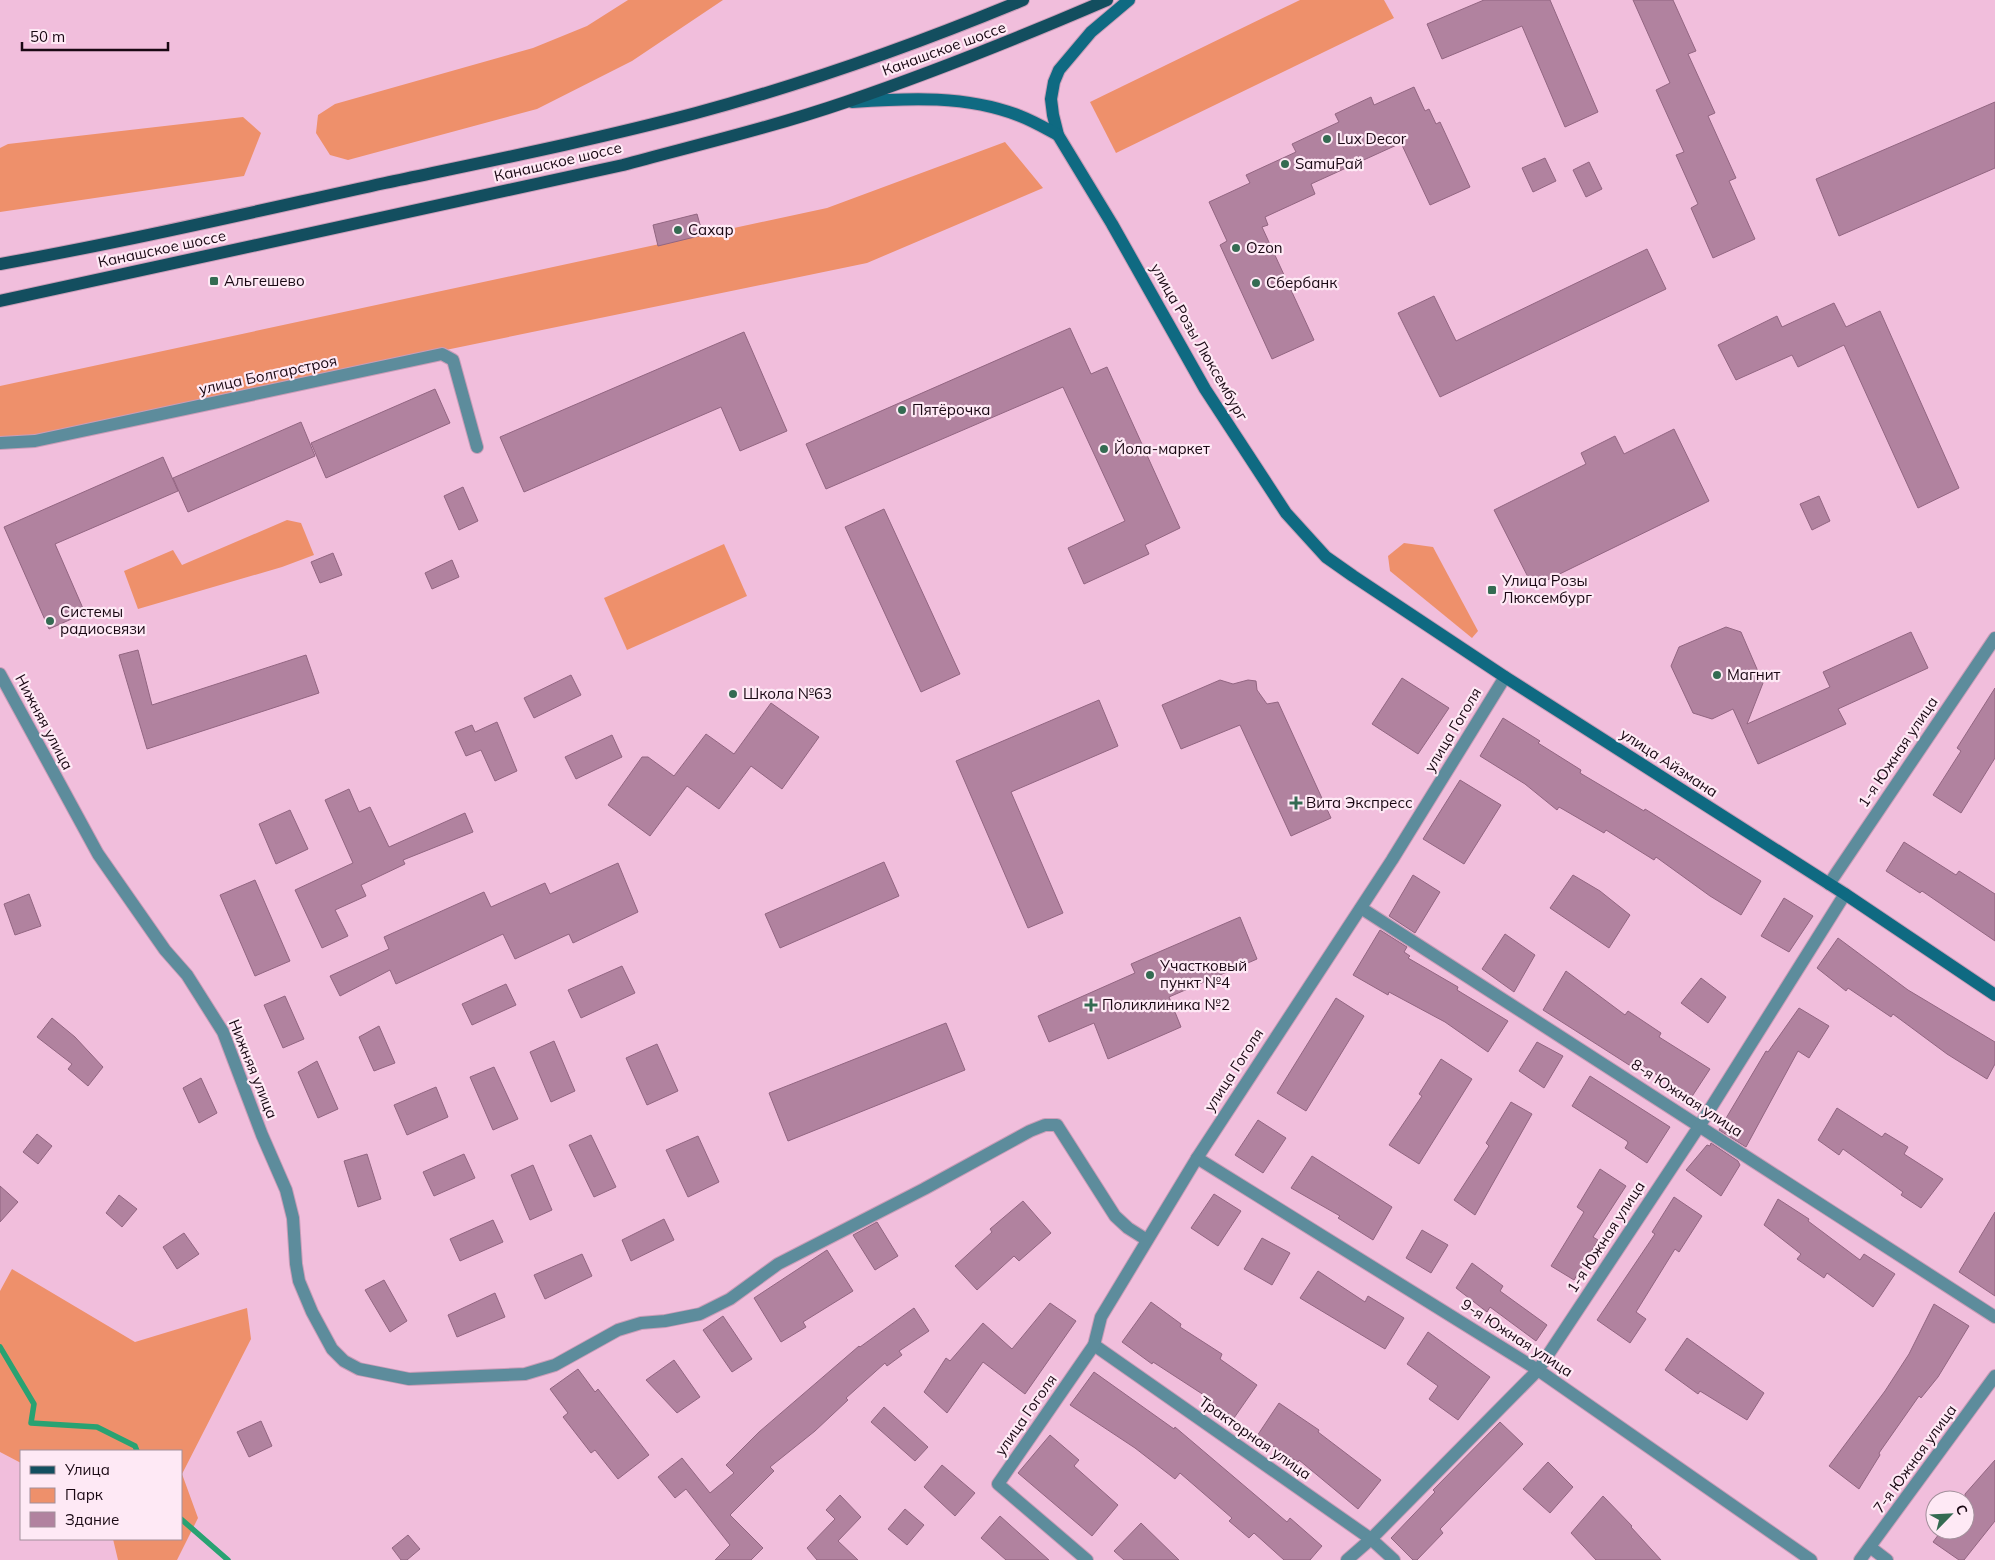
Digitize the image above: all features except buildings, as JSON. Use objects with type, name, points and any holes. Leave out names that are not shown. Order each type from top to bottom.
[{"type":"main road","name":"Канашское шоссе","points":[[0,264],[609,135],[698,112],[837,71],[952,30],[1023,0]]},
{"type":"main road","name":"Канашское шоссе","points":[[0,301],[623,164],[845,103],[1011,41],[1107,0]]},
{"type":"street","name":"улица Розы Люксембург","points":[[1129,0],[1091,32],[1059,70],[1054,82],[1052,99],[1053,115],[1058,134],[1112,224],[1205,389],[1276,500],[1326,557]]},
{"type":"street","points":[[845,103],[915,98],[974,103],[1019,116],[1058,134]]},
{"type":"street","name":"улица Болгарстроя","points":[[0,443],[35,441],[442,354],[453,360],[477,447]]},
{"type":"street","name":"улица Айзмана","points":[[1326,557],[1505,677],[1845,894],[1995,994]]},
{"type":"street","name":"1-я Южная улица","points":[[1829,884],[1995,638]]},
{"type":"street","name":"Нижняя улица","points":[[0,674],[98,854],[165,950],[187,975],[223,1032],[262,1135],[286,1190],[293,1218],[299,1282],[332,1349],[344,1361],[359,1369],[409,1379],[525,1374],[540,1371],[618,1330],[641,1323],[665,1321],[700,1314],[730,1299],[778,1264],[924,1189],[1030,1131],[1045,1125],[1057,1125],[1115,1216],[1128,1228],[1147,1240]]},
{"type":"street","name":"улица Гоголя","points":[[1087,1560],[998,1484],[1094,1345],[1101,1318],[1197,1158],[1361,908],[1505,677]]},
{"type":"street","name":"1-я Южная улица","points":[[1347,1560],[1371,1539],[1538,1370],[1700,1125],[1845,894]]},
{"type":"street","name":"8-я Южная улица","points":[[1361,908],[1995,1317]]},
{"type":"street","name":"9-я Южная улица","points":[[1197,1158],[1538,1370],[1811,1560]]},
{"type":"street","name":"Тракторная улица","points":[[1094,1345],[1371,1539],[1394,1560]]},
{"type":"street","name":"7-я Южная улица","points":[[1860,1560],[1995,1376]]},
{"type":"street","points":[[1870,1548],[1887,1560]]},
{"type":"green space","points":[[628,0],[723,0],[632,61],[537,109],[348,160],[330,155],[316,133],[318,115],[335,104],[533,48],[587,26]]},
{"type":"green space","points":[[1300,0],[1384,0],[1394,18],[1116,153],[1090,102]]},
{"type":"green space","points":[[243,117],[261,133],[244,176],[0,212],[0,148],[8,144]]},
{"type":"green space","points":[[1005,142],[1043,188],[867,263],[0,442],[0,386],[827,208]]},
{"type":"green space","points":[[287,520],[301,523],[314,555],[282,567],[138,609],[124,571],[173,550],[182,565]]},
{"type":"green space","points":[[1404,543],[1433,547],[1478,631],[1472,638],[1390,571],[1388,556]]},
{"type":"green space","points":[[724,544],[747,596],[627,650],[604,598]]},
{"type":"green space","points":[[12,1269],[135,1342],[247,1308],[251,1339],[182,1474],[182,1450],[20,1450],[20,1462],[0,1452],[0,1291]]},
{"type":"green space","points":[[182,1474],[198,1518],[177,1560],[118,1560],[113,1540],[182,1540]]},
{"type":"waterway","points":[[0,1347],[34,1404],[31,1423],[97,1427],[135,1446],[137,1450]]},
{"type":"waterway","points":[[182,1520],[228,1560]]},
{"type":"place","name":"Lux Decor","points":[[1327,139]]},
{"type":"place","name":"SamuРай","points":[[1285,164]]},
{"type":"place","name":"Сахар","points":[[678,230]]},
{"type":"place","name":"Ozon","points":[[1236,248]]},
{"type":"place","name":"Альгешево","points":[[214,281]]},
{"type":"place","name":"Сбербанк","points":[[1256,283]]},
{"type":"place","name":"Пятёрочка","points":[[902,410]]},
{"type":"place","name":"Йола-маркет","points":[[1104,449]]},
{"type":"place","name":"Улица Розы Люксембург","points":[[1492,590]]},
{"type":"place","name":"Системы радиосвязи","points":[[50,621]]},
{"type":"place","name":"Магнит","points":[[1717,675]]},
{"type":"place","name":"Школа №63","points":[[733,694]]},
{"type":"place","name":"Вита Экспресс","points":[[1296,803]]},
{"type":"place","name":"Участковый пункт №4","points":[[1150,975]]},
{"type":"place","name":"Поликлиника №2","points":[[1091,1005]]}]
